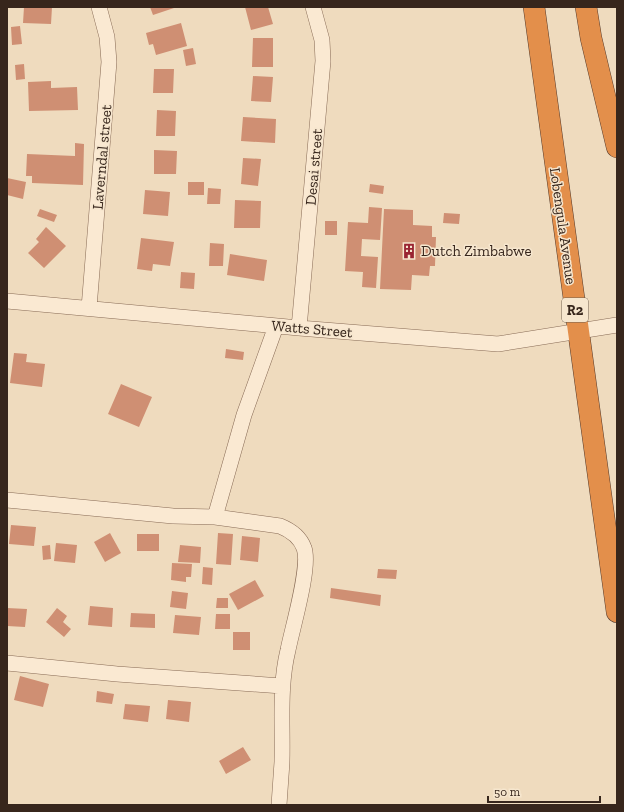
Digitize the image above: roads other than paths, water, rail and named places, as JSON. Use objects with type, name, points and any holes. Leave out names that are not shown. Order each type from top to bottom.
[{"type":"highway","name":"Lobengula Avenue","points":[[534,7],[617,612]]},
{"type":"highway","points":[[586,7],[591,38],[617,147]]},
{"type":"street","name":"Laverndal street","points":[[89,308],[109,62],[107,37],[99,7]]},
{"type":"street","name":"Desai street","points":[[299,328],[323,62],[322,40],[313,7]]},
{"type":"street","name":"Watts Street","points":[[7,301],[276,326],[498,344],[617,325]]},
{"type":"street","points":[[215,517],[244,415],[276,326]]},
{"type":"street","points":[[7,500],[173,516],[215,517],[280,526],[290,530],[304,548],[306,558],[299,606],[287,651],[282,686],[282,763],[279,805]]},
{"type":"street","points":[[7,663],[117,674],[282,686]]},
{"type":"place","name":"Dutch Zimbabwe","points":[[409,251]]}]
